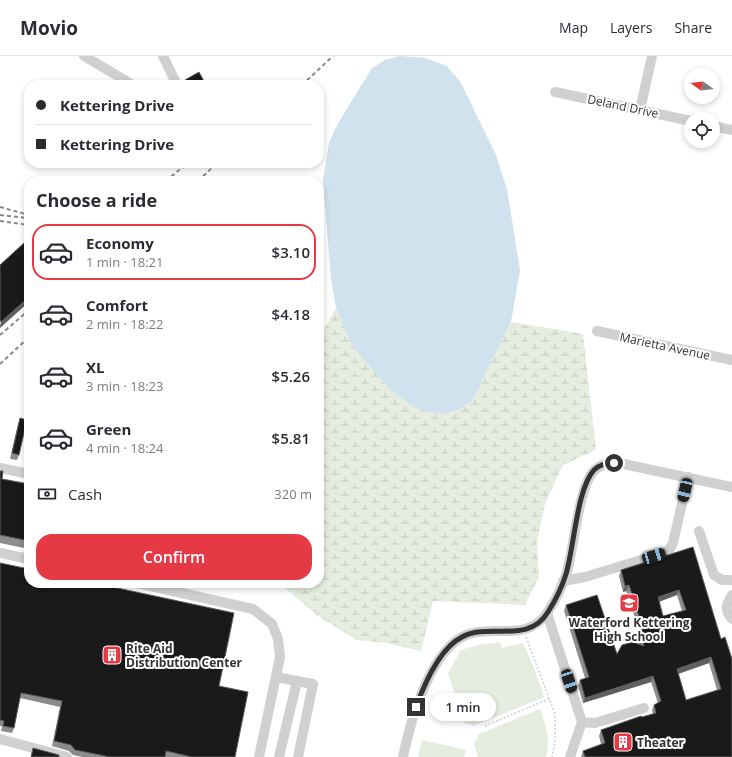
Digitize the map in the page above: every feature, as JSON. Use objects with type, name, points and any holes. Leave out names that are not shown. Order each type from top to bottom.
[{"type":"street","points":[[84,56],[124,80]]},
{"type":"street","points":[[163,56],[175,80]]},
{"type":"street","points":[[640,110],[652,56]]},
{"type":"street","name":"Deland Drive","points":[[555,92],[684,119]]},
{"type":"street","points":[[720,127],[732,130]]},
{"type":"street","name":"Marietta Avenue","points":[[597,331],[732,360]]},
{"type":"street","points":[[403,757],[408,730],[419,698],[435,667],[452,644],[461,637],[469,634],[523,630],[534,627],[547,614],[564,581],[583,492],[589,477],[595,469],[605,463],[619,463],[732,487]]},
{"type":"street","points":[[1,468],[24,473]]},
{"type":"street","points":[[564,581],[585,577],[664,553],[669,550],[688,478]]},
{"type":"street","points":[[699,531],[714,575],[722,580],[732,580]]},
{"type":"street","points":[[0,553],[24,558]]},
{"type":"street","points":[[159,588],[253,609],[272,624],[278,638],[280,656],[259,757]]},
{"type":"street","points":[[732,595],[726,605],[728,614],[732,620]]},
{"type":"street","points":[[547,614],[582,722],[570,757]]},
{"type":"street","points":[[276,677],[313,684],[298,757]]},
{"type":"street","points":[[279,757],[297,680]]},
{"type":"street","points":[[582,722],[595,723],[644,708]]},
{"type":"street","points":[[0,739],[67,757]]},
{"type":"path","points":[[523,630],[555,714],[555,741],[552,757]]},
{"type":"path","points":[[485,726],[549,699]]},
{"type":"green space","points":[[336,308],[349,339],[430,413],[445,414],[459,410],[473,400],[511,322],[583,334],[596,450],[563,465],[545,503],[537,542],[539,577],[525,605],[433,601],[421,651],[386,643],[357,640],[318,616],[285,588],[324,588],[324,329]]},
{"type":"green space","points":[[500,642],[502,648],[523,643],[544,697],[473,726],[464,723],[448,673],[461,650],[478,645]]},
{"type":"green space","points":[[540,709],[548,739],[546,757],[478,757],[474,744],[479,734]]},
{"type":"green space","points":[[422,740],[466,750],[464,757],[418,757]]},
{"type":"water","points":[[400,56],[425,58],[447,66],[461,83],[496,155],[507,189],[520,270],[511,322],[473,400],[459,410],[445,414],[430,413],[414,407],[390,389],[357,352],[349,339],[336,308],[331,279],[324,176],[329,143],[337,125],[372,68],[385,60]]},
{"type":"building","points":[[199,72],[203,80],[185,80]]},
{"type":"building","points":[[24,243],[24,301],[1,322],[0,320],[0,265]]},
{"type":"building","points":[[20,418],[24,419],[24,433],[19,455],[12,453]]},
{"type":"building","points":[[0,471],[3,471],[2,479],[24,483],[24,540],[0,535]]},
{"type":"building","points":[[693,547],[721,639],[725,637],[732,659],[732,757],[585,757],[583,751],[605,743],[601,730],[641,716],[656,713],[654,705],[661,701],[653,676],[585,698],[580,680],[589,677],[566,605],[597,595],[617,654],[622,645],[633,642],[644,646],[639,630],[643,629],[629,585],[625,586],[621,570]],"holes":[[[679,590],[686,610],[663,616],[658,597]],[[711,657],[721,689],[686,700],[677,669]]]},
{"type":"building","name":"Rite Aid Distribution Center","points":[[0,563],[24,568],[24,588],[117,588],[234,613],[219,686],[248,692],[235,757],[192,757],[166,751],[165,757],[110,757],[75,750],[71,745],[54,741],[62,701],[21,693],[14,728],[3,726],[4,721],[0,720]]},
{"type":"building","points":[[33,748],[59,755],[59,757],[31,757]]},
{"type":"railway","points":[[307,80],[333,56]]},
{"type":"railway","points":[[172,176],[182,168]]},
{"type":"railway","points":[[203,176],[212,168]]},
{"type":"railway","points":[[0,207],[24,214]]},
{"type":"railway","points":[[0,215],[24,218]]},
{"type":"railway","points":[[0,221],[24,224]]},
{"type":"railway","points":[[0,335],[24,314]]},
{"type":"railway","points":[[0,364],[24,342]]},
{"type":"place","name":"Waterford Kettering High School","points":[[629,603]]},
{"type":"place","name":"Rite Aid Distribution Center","points":[[112,655]]},
{"type":"place","name":"Theater","points":[[623,742]]},
{"type":"route","points":[[416,707],[425,684],[444,653],[461,637],[479,632],[508,632],[523,630],[534,627],[547,614],[564,581],[583,492],[589,477],[595,469],[605,463],[614,463]]}]
